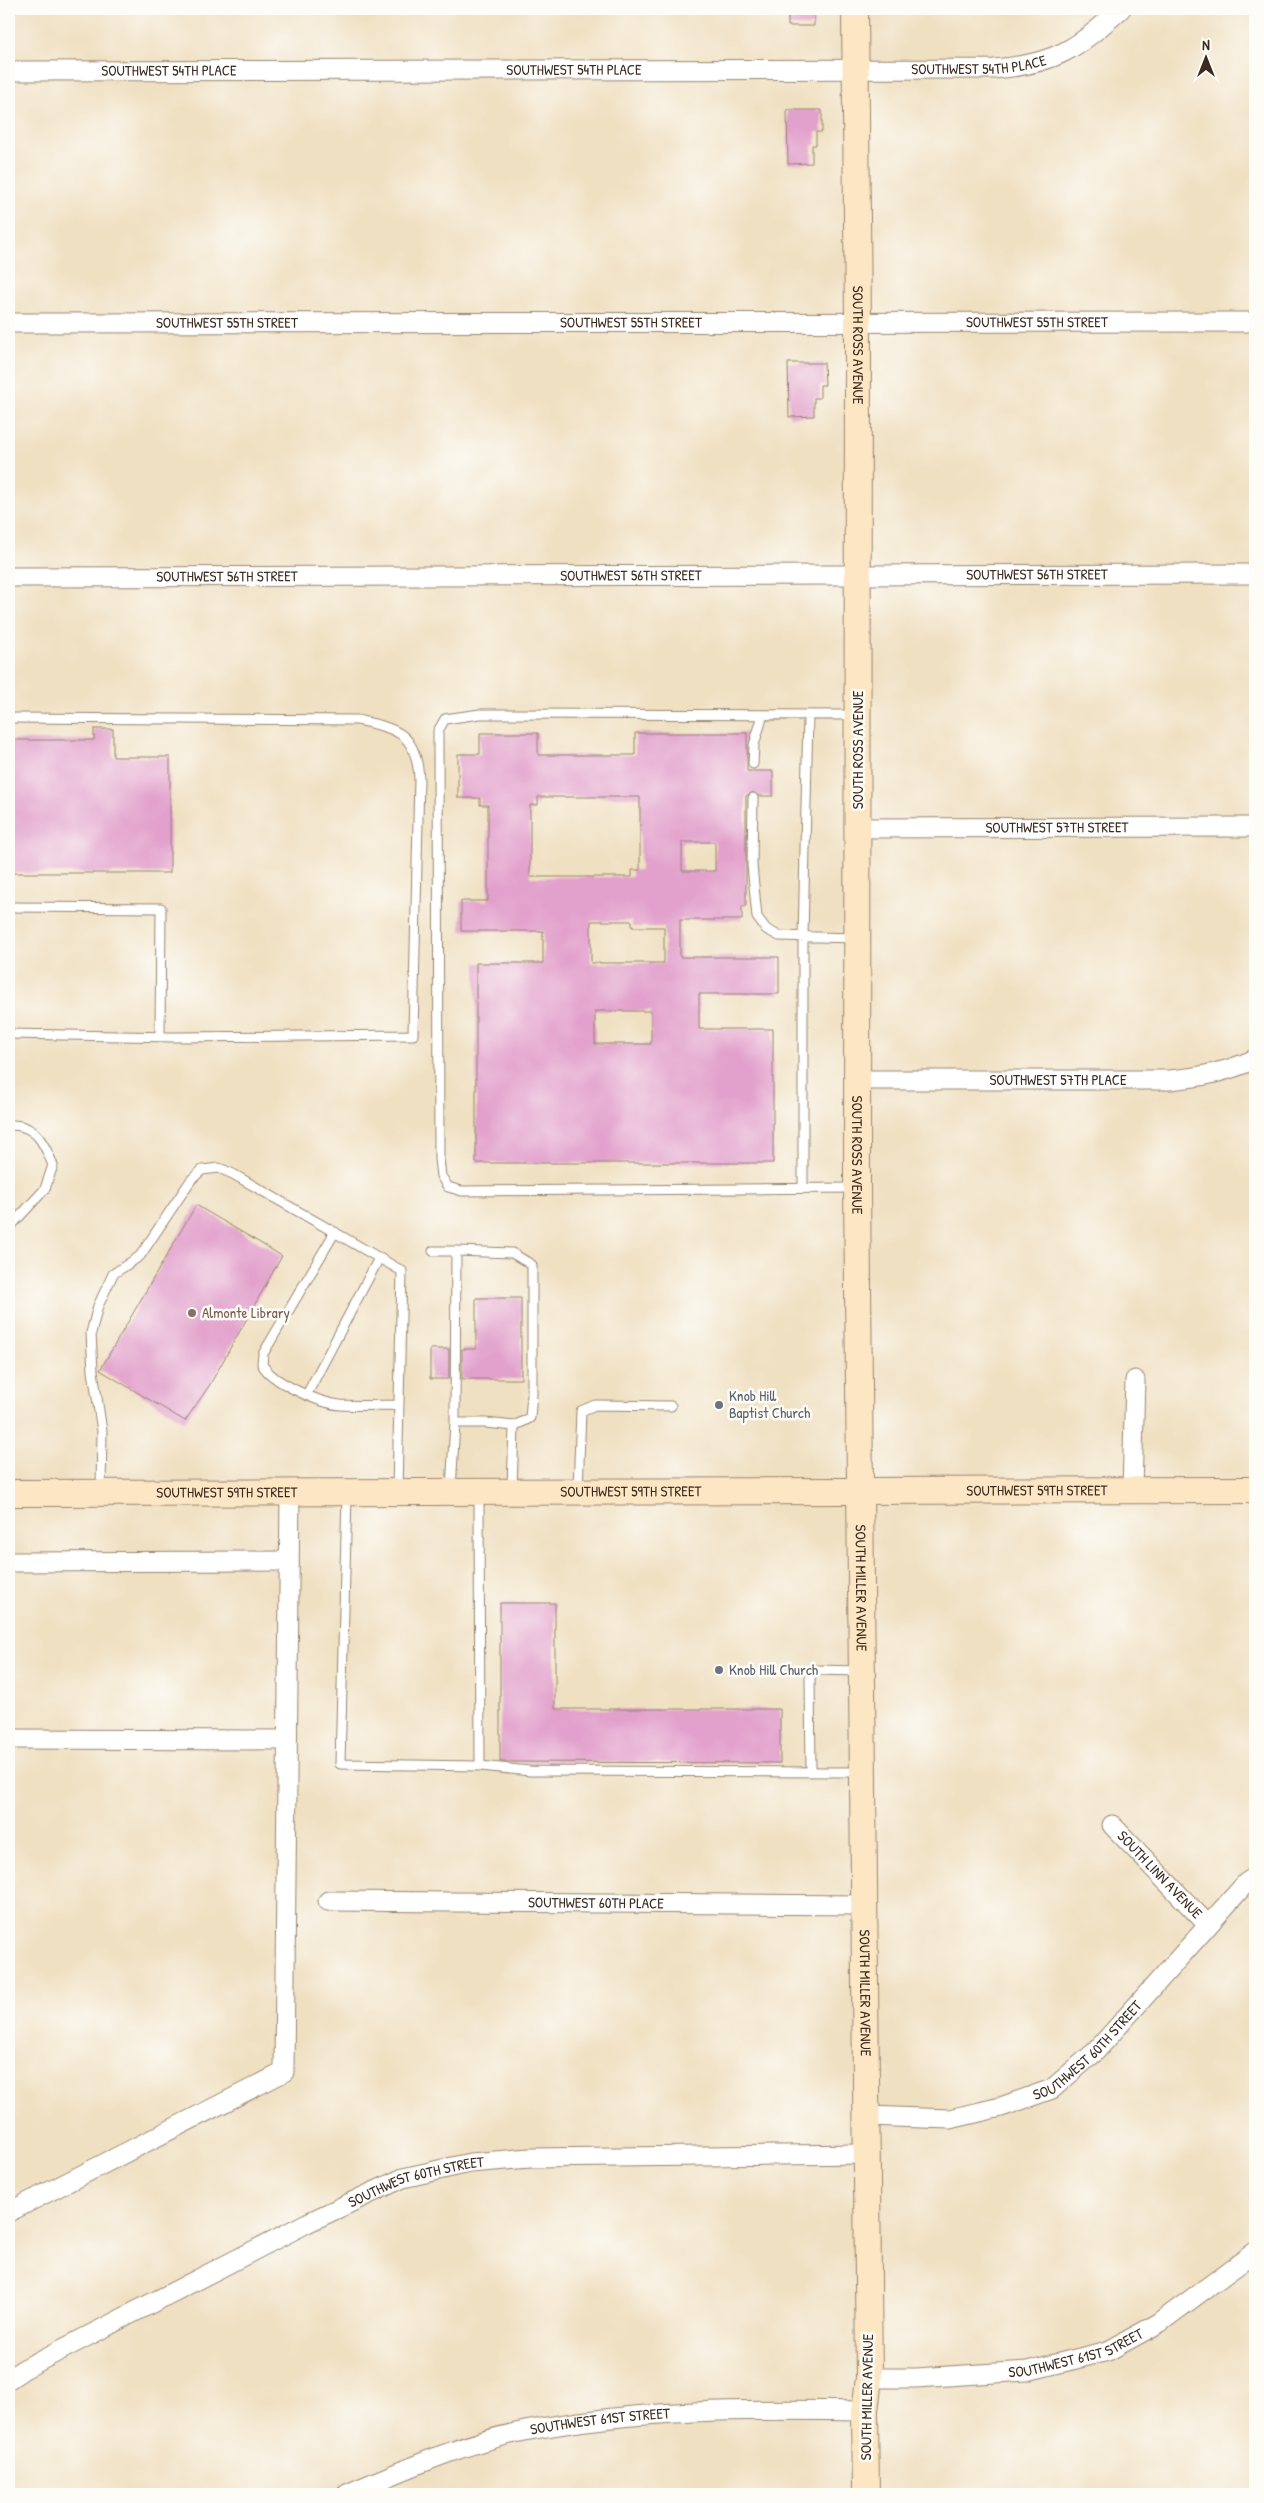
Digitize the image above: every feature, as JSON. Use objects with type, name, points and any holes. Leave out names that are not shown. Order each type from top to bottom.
[{"type":"street","name":"SOUTH ROSS AVENUE","points":[[855,9],[859,828],[857,1188],[860,1490]]},
{"type":"street","name":"SOUTHWEST 54TH PLACE","points":[[9,71],[994,69],[1025,66],[1053,58],[1079,44],[1121,9]]},
{"type":"street","name":"SOUTHWEST 55TH STREET","points":[[9,323],[1255,322]]},
{"type":"street","name":"SOUTHWEST 56TH STREET","points":[[9,578],[1255,574]]},
{"type":"street","name":"SOUTHWEST 57TH STREET","points":[[859,828],[1255,827]]},
{"type":"street","name":"SOUTHWEST 57TH PLACE","points":[[858,1080],[1170,1080],[1207,1076],[1236,1068],[1255,1058]]},
{"type":"street","points":[[1132,1490],[1135,1380]]},
{"type":"street","name":"SOUTH MILLER AVENUE","points":[[860,1490],[868,2154],[869,2378],[865,2411],[866,2494]]},
{"type":"street","name":"SOUTHWEST 59TH STREET","points":[[9,1493],[1255,1490]]},
{"type":"street","points":[[9,2212],[284,2072],[290,1492]]},
{"type":"street","points":[[9,1562],[289,1561]]},
{"type":"street","points":[[9,1738],[287,1740]]},
{"type":"street","name":"SOUTH LINN AVENUE","points":[[1112,1825],[1208,1925]]},
{"type":"street","name":"SOUTHWEST 60TH STREET","points":[[867,2116],[950,2119],[1000,2107],[1052,2089],[1096,2052],[1246,1883],[1255,1877]]},
{"type":"street","name":"SOUTHWEST 60TH PLACE","points":[[328,1901],[865,1905]]},
{"type":"street","name":"SOUTHWEST 60TH STREET","points":[[9,2380],[24,2369],[298,2227],[403,2178],[470,2163],[530,2158],[868,2154]]},
{"type":"street","name":"SOUTHWEST 61ST STREET","points":[[869,2378],[916,2378],[1027,2372],[1108,2352],[1159,2323],[1255,2252]]},
{"type":"street","name":"SOUTHWEST 61ST STREET","points":[[347,2494],[454,2451],[523,2432],[550,2427],[594,2420],[673,2414],[780,2409],[865,2411]]},
{"type":"lane","points":[[857,1188],[462,1190],[448,1187],[441,1176],[439,1159],[438,731],[445,719],[480,714],[858,715]]},
{"type":"lane","points":[[753,764],[754,744],[763,715]]},
{"type":"lane","points":[[803,1188],[803,938],[808,715]]},
{"type":"lane","points":[[9,718],[357,720],[388,727],[407,738],[418,758],[413,1035],[160,1036],[9,1034]]},
{"type":"lane","points":[[753,798],[752,864],[757,917],[766,929],[779,936],[858,938]]},
{"type":"lane","points":[[9,907],[161,908],[160,1036]]},
{"type":"lane","points":[[9,1124],[20,1124],[42,1139],[53,1164],[45,1189],[9,1228]]},
{"type":"lane","points":[[101,1493],[102,1432],[93,1370],[91,1333],[98,1306],[114,1274],[140,1256],[191,1180],[202,1170],[219,1168],[233,1174],[402,1271],[397,1493]]},
{"type":"lane","points":[[335,1232],[263,1354],[262,1364],[270,1374],[307,1394],[338,1404],[398,1405]]},
{"type":"lane","points":[[451,1492],[455,1423],[456,1250]]},
{"type":"lane","points":[[433,1251],[456,1250],[512,1253],[532,1264],[532,1384],[530,1418],[514,1426],[486,1423],[455,1423]]},
{"type":"lane","points":[[307,1394],[379,1258]]},
{"type":"lane","points":[[578,1492],[581,1410],[595,1405],[671,1406]]},
{"type":"lane","points":[[512,1492],[514,1426]]},
{"type":"lane","points":[[347,1492],[340,1764],[480,1766],[530,1772],[863,1772]]},
{"type":"lane","points":[[479,1492],[480,1766]]},
{"type":"lane","points":[[810,1772],[810,1676],[816,1670],[862,1671]]},
{"type":"building","points":[[788,9],[814,9],[814,26],[788,26]]},
{"type":"building","points":[[787,110],[822,110],[822,132],[816,132],[816,145],[812,145],[812,163],[788,164]]},
{"type":"building","points":[[788,363],[824,363],[825,385],[820,385],[820,398],[814,398],[814,416],[789,417]]},
{"type":"building","points":[[94,729],[113,729],[113,757],[170,757],[170,873],[9,873],[9,740],[94,740]]},
{"type":"building","points":[[480,733],[538,733],[538,755],[635,755],[635,733],[747,733],[747,771],[773,771],[773,796],[759,796],[753,792],[746,796],[746,906],[742,906],[742,920],[680,920],[680,957],[779,957],[779,994],[699,994],[699,1029],[773,1029],[773,1163],[476,1163],[476,963],[543,963],[543,931],[461,931],[461,901],[488,901],[488,805],[480,805],[480,798],[458,798],[458,754],[480,754]],"holes":[[[538,797],[640,797],[640,870],[632,870],[632,877],[530,877],[530,805],[538,805]],[[682,842],[715,842],[715,871],[682,871]],[[591,921],[632,921],[632,927],[664,927],[664,963],[591,963]],[[595,1011],[651,1011],[651,1044],[595,1044]]]},
{"type":"building","name":"Almonte Library","points":[[196,1205],[282,1256],[209,1386],[185,1421],[100,1370]]},
{"type":"building","points":[[476,1298],[521,1298],[521,1379],[462,1379],[462,1349],[476,1349]]},
{"type":"building","points":[[430,1349],[449,1349],[449,1379],[430,1379]]},
{"type":"building","points":[[500,1603],[555,1603],[555,1709],[780,1709],[780,1763],[500,1762]]},
{"type":"place","name":"Almonte Library","points":[[192,1313]]},
{"type":"place","name":"Knob Hill Baptist Church","points":[[719,1405]]},
{"type":"place","name":"Knob Hill Church","points":[[719,1670]]}]
